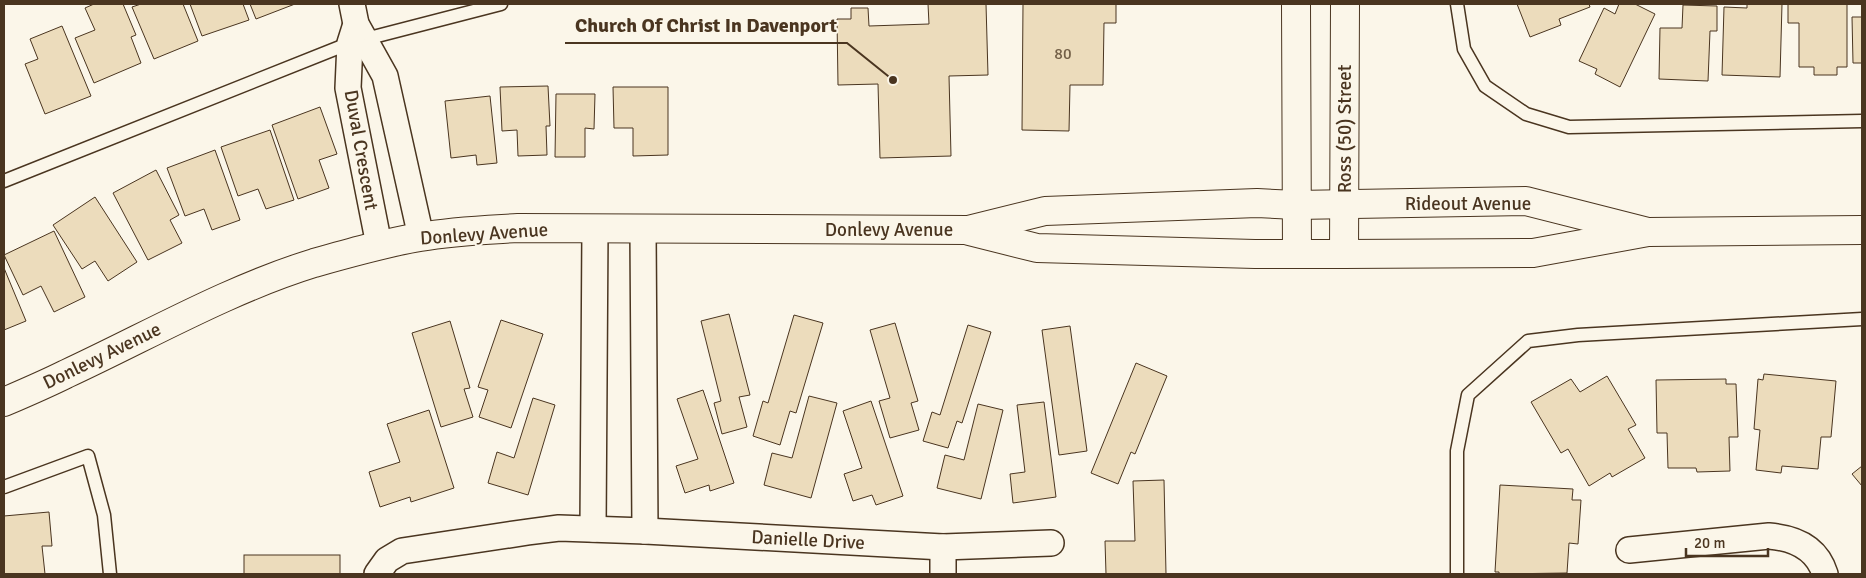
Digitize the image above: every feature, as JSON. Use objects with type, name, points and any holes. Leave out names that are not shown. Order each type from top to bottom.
[{"type":"street","points":[[1296,4],[1297,254]]},
{"type":"street","name":"Ross (50) Street","points":[[1344,254],[1345,4]]},
{"type":"street","name":"Duval Crescent","points":[[356,28],[385,76],[421,237]]},
{"type":"street","name":"Duval Crescent","points":[[356,28],[348,88],[378,245]]},
{"type":"street","name":"Rideout Avenue","points":[[1345,204],[1526,201],[1648,232]]},
{"type":"street","name":"Donlevy Avenue","points":[[4,402],[66,374],[208,304],[260,282],[313,263],[378,245],[421,237],[468,231],[518,228],[968,230],[1045,211],[1257,203],[1345,204]]},
{"type":"street","points":[[593,529],[595,228]]},
{"type":"street","points":[[642,230],[645,531]]},
{"type":"street","name":"Donlevy Avenue","points":[[968,230],[1037,248],[1344,254]]},
{"type":"street","name":"Rideout Avenue","points":[[1344,254],[1533,253],[1648,232],[1862,230]]},
{"type":"street","name":"Danielle Drive","points":[[377,574],[387,560],[402,551],[560,528],[943,547],[1051,543]]},
{"type":"street","points":[[1629,550],[1769,536],[1800,543],[1814,553],[1822,565],[1825,574]]},
{"type":"street","points":[[943,547],[943,574]]},
{"type":"lane","points":[[4,181],[356,28],[501,4]]},
{"type":"lane","points":[[1456,4],[1464,49],[1485,86],[1526,114],[1568,127],[1862,121]]},
{"type":"lane","points":[[1457,574],[1457,451],[1468,395],[1528,341],[1578,335],[1862,319]]},
{"type":"lane","points":[[4,488],[88,456],[104,515],[110,574]]},
{"type":"building","points":[[94,4],[123,4],[136,35],[131,37],[141,63],[94,83],[75,38],[95,30],[85,8]]},
{"type":"building","points":[[141,4],[183,4],[198,41],[154,59],[132,7]]},
{"type":"building","points":[[190,4],[243,4],[249,20],[202,36]]},
{"type":"building","points":[[250,4],[295,4],[256,19]]},
{"type":"building","points":[[928,4],[986,4],[988,75],[949,76],[951,156],[880,158],[878,84],[838,85],[837,19],[851,19],[851,8],[868,8],[869,26],[929,24]]},
{"type":"building","points":[[1023,4],[1116,4],[1116,23],[1104,23],[1103,85],[1070,85],[1069,131],[1022,130]]},
{"type":"building","points":[[1517,4],[1589,4],[1590,7],[1559,19],[1561,25],[1530,37]]},
{"type":"building","points":[[1619,4],[1635,4],[1655,14],[1620,87],[1595,74],[1597,69],[1579,61],[1604,8],[1615,14]]},
{"type":"building","points":[[1747,4],[1782,4],[1780,77],[1722,75],[1724,7],[1747,8]]},
{"type":"building","points":[[1788,4],[1847,4],[1847,67],[1837,67],[1837,75],[1814,75],[1814,67],[1799,67],[1799,23],[1788,23]]},
{"type":"building","points":[[1683,5],[1717,6],[1717,31],[1710,31],[1708,81],[1659,79],[1660,28],[1682,28]]},
{"type":"building","points":[[1852,17],[1862,17],[1862,63],[1853,63]]},
{"type":"building","points":[[62,26],[91,96],[45,114],[25,64],[38,59],[30,39]]},
{"type":"building","points":[[548,86],[550,126],[546,126],[547,155],[518,156],[517,130],[502,131],[500,87]]},
{"type":"building","points":[[613,87],[668,87],[668,155],[633,156],[633,128],[614,128]]},
{"type":"building","points":[[556,94],[595,94],[594,129],[585,128],[585,157],[555,157]]},
{"type":"building","points":[[490,96],[497,163],[477,165],[476,155],[451,158],[445,101]]},
{"type":"building","points":[[320,107],[337,154],[319,160],[329,188],[298,199],[272,125]]},
{"type":"building","points":[[270,130],[294,200],[266,209],[258,189],[238,196],[221,147]]},
{"type":"building","points":[[215,150],[240,220],[212,230],[204,209],[185,216],[167,168]]},
{"type":"building","points":[[156,170],[179,215],[170,220],[182,243],[148,260],[113,193]]},
{"type":"building","points":[[95,197],[137,262],[108,281],[95,261],[82,269],[53,225]]},
{"type":"building","points":[[54,231],[85,297],[54,312],[41,286],[23,295],[4,255]]},
{"type":"building","points":[[4,268],[26,321],[4,330]]},
{"type":"building","points":[[729,314],[750,395],[739,397],[747,427],[722,434],[714,403],[721,401],[701,321]]},
{"type":"building","points":[[794,315],[823,323],[796,413],[790,411],[780,445],[753,436],[763,401],[768,403]]},
{"type":"building","points":[[501,320],[543,334],[511,428],[479,417],[488,390],[478,387]]},
{"type":"building","points":[[450,321],[470,388],[464,389],[473,417],[441,427],[412,333]]},
{"type":"building","points":[[895,323],[918,401],[911,403],[919,430],[890,438],[879,401],[890,398],[870,330]]},
{"type":"building","points":[[968,325],[991,332],[962,423],[957,421],[948,448],[923,441],[932,412],[940,415]]},
{"type":"building","points":[[1070,326],[1087,451],[1059,455],[1042,330]]},
{"type":"building","points":[[1136,363],[1167,376],[1135,454],[1131,452],[1118,484],[1091,473]]},
{"type":"building","points":[[1764,374],[1836,381],[1831,437],[1821,437],[1818,469],[1782,466],[1781,473],[1756,470],[1760,430],[1754,429],[1758,379],[1763,380]]},
{"type":"building","points":[[1607,376],[1636,425],[1628,429],[1645,458],[1612,477],[1610,473],[1589,486],[1568,449],[1561,453],[1531,402],[1571,379],[1580,392]]},
{"type":"building","points":[[1726,379],[1726,384],[1736,384],[1738,437],[1729,437],[1730,471],[1697,472],[1696,468],[1668,468],[1667,433],[1657,433],[1656,380]]},
{"type":"building","points":[[703,390],[734,483],[710,491],[709,485],[685,493],[676,466],[698,459],[677,399]]},
{"type":"building","points":[[809,396],[837,403],[811,498],[764,485],[772,453],[792,458]]},
{"type":"building","points":[[533,398],[555,405],[528,495],[488,483],[497,452],[514,458]]},
{"type":"building","points":[[871,401],[903,496],[876,505],[872,495],[853,501],[844,474],[862,468],[843,411]]},
{"type":"building","points":[[1044,402],[1056,497],[1013,503],[1010,474],[1025,472],[1017,405]]},
{"type":"building","points":[[978,404],[1003,410],[981,499],[937,488],[945,455],[964,460]]},
{"type":"building","points":[[429,410],[454,488],[411,502],[410,497],[380,507],[369,472],[400,462],[387,424]]},
{"type":"building","points":[[1862,466],[1862,486],[1852,474]]},
{"type":"building","points":[[1164,480],[1166,574],[1106,574],[1105,541],[1135,541],[1133,481]]},
{"type":"building","points":[[1500,485],[1573,489],[1572,500],[1581,500],[1578,544],[1569,543],[1567,573],[1499,574],[1499,572],[1495,572]]},
{"type":"building","points":[[49,512],[52,546],[42,546],[45,574],[4,574],[4,516]]},
{"type":"building","points":[[244,555],[340,555],[340,574],[244,574]]},
{"type":"place","name":"Church Of Christ In Davenport","points":[[893,80]]}]
